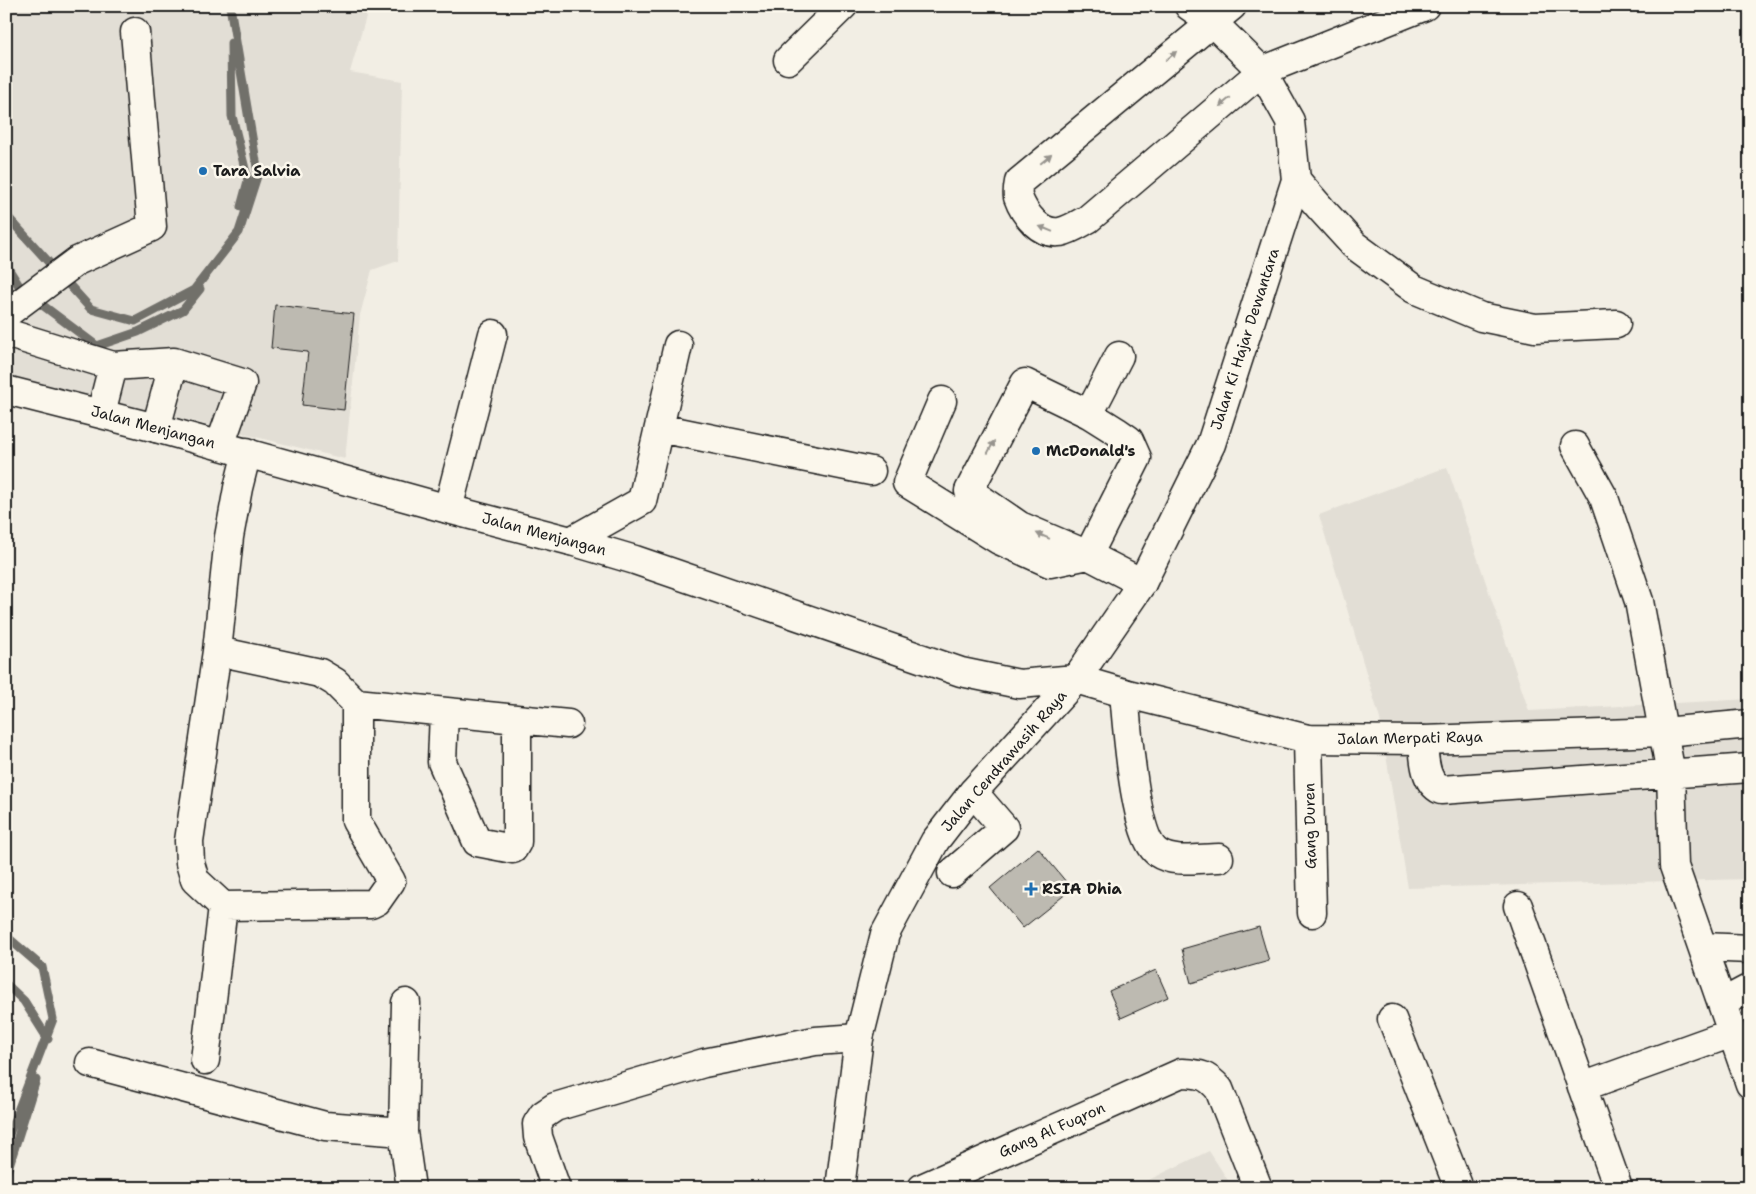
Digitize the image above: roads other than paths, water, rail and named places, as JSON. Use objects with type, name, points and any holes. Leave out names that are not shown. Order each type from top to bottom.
[{"type":"street","points":[[788,60],[843,6]]},
{"type":"street","name":"Jalan Ki Hajar Dewantara","points":[[1076,679],[1142,583],[1211,444],[1296,180],[1290,121],[1262,71],[1222,14],[1189,6]]},
{"type":"street","points":[[1222,14],[1019,182],[1017,195],[1026,215],[1043,229],[1058,233],[1072,229],[1088,219],[1262,71],[1425,6]]},
{"type":"street","points":[[12,309],[77,261],[152,227],[135,32]]},
{"type":"street","points":[[1296,180],[1354,245],[1414,289],[1482,317],[1535,328],[1616,324]]},
{"type":"street","points":[[6,333],[113,366],[174,362],[242,383],[220,445]]},
{"type":"street","points":[[448,509],[493,334]]},
{"type":"street","points":[[571,541],[642,501],[678,344]]},
{"type":"street","points":[[1090,414],[1119,356]]},
{"type":"street","points":[[156,428],[174,362]]},
{"type":"street","points":[[101,413],[113,366]]},
{"type":"street","points":[[1088,555],[1137,458],[1130,440],[1090,414],[1025,383],[969,490],[1020,526],[1088,555],[1142,583]]},
{"type":"street","name":"Jalan Menjangan","points":[[6,390],[247,452],[636,560],[961,672],[1019,684],[1076,679]]},
{"type":"street","points":[[942,401],[907,484],[999,540],[1050,563],[1088,555]]},
{"type":"street","points":[[659,428],[872,471]]},
{"type":"street","points":[[1575,446],[1604,498],[1639,601],[1671,774],[1674,866],[1750,1084]]},
{"type":"street","points":[[247,452],[229,536],[216,651],[189,841],[190,863],[195,880],[223,906],[371,904],[377,901],[391,880],[356,821],[356,703]]},
{"type":"street","points":[[216,651],[320,674],[335,682],[356,703],[568,724]]},
{"type":"street","name":"Jalan Merpati Raya","points":[[1076,679],[1124,693],[1308,739],[1422,740],[1664,732],[1750,724]]},
{"type":"street","name":"Jalan Cendrawasih Raya","points":[[840,1188],[859,1038],[884,934],[935,841],[973,792],[1076,679]]},
{"type":"street","points":[[1124,693],[1130,768],[1149,843],[1158,853],[1174,859],[1219,858]]},
{"type":"street","points":[[444,712],[442,762],[477,842],[513,849],[517,842],[517,719]]},
{"type":"street","name":"Gang Duren","points":[[1308,739],[1312,914]]},
{"type":"street","points":[[1422,740],[1430,780],[1434,787],[1441,790],[1750,768]]},
{"type":"street","points":[[952,873],[1004,828],[973,792]]},
{"type":"street","points":[[205,1060],[223,906]]},
{"type":"street","points":[[1518,906],[1618,1188]]},
{"type":"street","points":[[1703,947],[1750,949]]},
{"type":"street","points":[[1722,1003],[1750,988]]},
{"type":"street","points":[[406,1003],[403,1132],[411,1188]]},
{"type":"street","points":[[1392,1019],[1458,1188]]},
{"type":"street","points":[[1582,1086],[1732,1032]]},
{"type":"street","points":[[556,1188],[538,1137],[537,1124],[543,1115],[555,1107],[704,1063],[815,1040],[859,1038]]},
{"type":"street","points":[[90,1063],[324,1126],[403,1132]]},
{"type":"street","name":"Gang Al Fuqron","points":[[922,1188],[1182,1073],[1199,1074],[1209,1077],[1219,1089],[1258,1188]]},
{"type":"waterway","points":[[6,215],[91,309],[135,321],[194,290],[239,232],[258,173],[230,6]]},
{"type":"waterway","points":[[231,43],[232,116],[248,181],[241,207]]},
{"type":"waterway","points":[[6,265],[21,289],[97,346],[138,332],[183,310],[200,289]]},
{"type":"waterway","points":[[6,936],[42,967],[53,1019],[6,1142]]},
{"type":"waterway","points":[[6,984],[24,1001],[48,1039]]},
{"type":"waterway","points":[[6,1175],[36,1080]]},
{"type":"place","name":"Tara Salvia","points":[[203,171]]},
{"type":"place","name":"McDonald's","points":[[1036,451]]},
{"type":"place","name":"RSIA Dhia","points":[[1031,889]]}]
